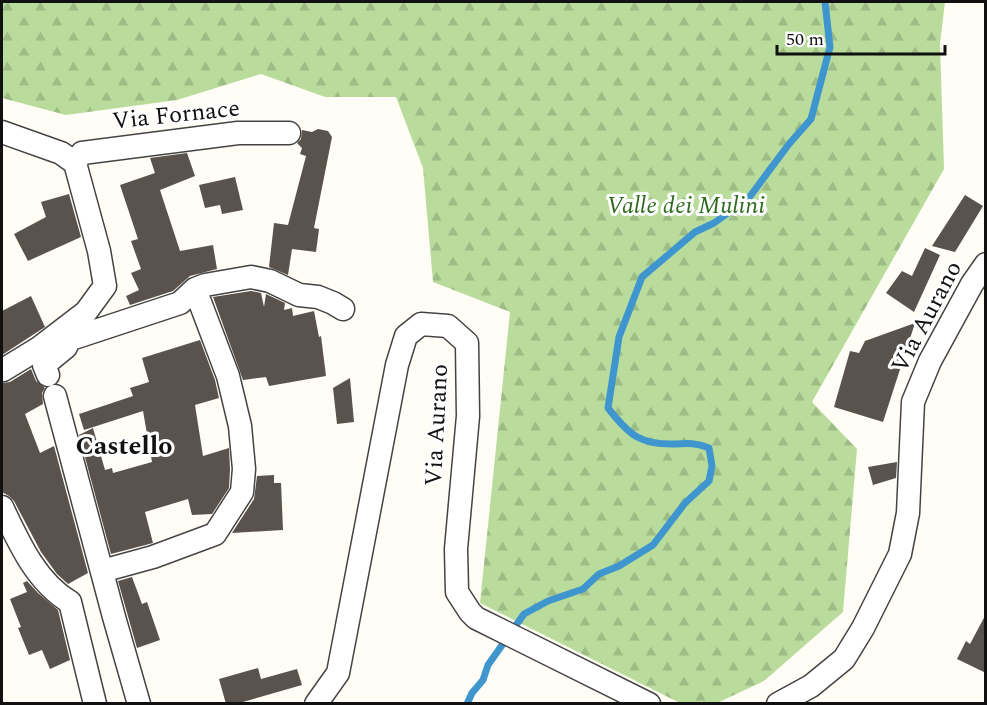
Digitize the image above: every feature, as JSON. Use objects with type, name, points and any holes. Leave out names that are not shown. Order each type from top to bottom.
[{"type":"street","points":[[2,132],[61,153],[75,163],[99,251],[105,286],[71,330],[66,347],[44,365],[52,386],[139,704]]},
{"type":"street","name":"Via Fornace","points":[[75,163],[81,153],[238,133],[289,133]]},
{"type":"street","name":"Via Aurano","points":[[778,704],[811,686],[844,659],[863,628],[900,554],[908,513],[913,402],[930,361],[979,287],[986,264]]},
{"type":"street","points":[[3,370],[71,330],[180,303],[195,289],[206,285],[251,277],[270,281],[300,295],[318,297],[343,309]]},
{"type":"street","points":[[102,571],[153,557],[215,534],[242,492],[244,469],[238,416],[228,376],[195,289]]},
{"type":"street","name":"Via Aurano","points":[[316,704],[338,673],[397,365],[406,336],[421,324],[447,326],[467,343],[468,416],[456,549],[457,592],[476,618],[649,704]]},
{"type":"street","points":[[2,507],[21,546],[42,576],[60,596],[70,602],[95,704]]},
{"type":"green space","name":"Valle dei Mulini","points":[[2,2],[945,2],[940,44],[944,169],[812,402],[857,449],[843,612],[764,681],[717,703],[682,704],[480,603],[510,312],[433,282],[423,168],[396,97],[325,97],[261,74],[177,100],[66,115],[2,98]]},
{"type":"building","points":[[318,129],[328,131],[332,137],[314,228],[319,229],[316,252],[292,249],[288,275],[269,267],[274,223],[288,225],[306,156],[300,154],[302,148],[297,143],[301,139],[302,130],[312,132]]},
{"type":"building","points":[[187,153],[195,176],[160,190],[180,251],[213,245],[217,269],[190,276],[173,291],[130,305],[126,296],[139,290],[131,273],[141,269],[131,241],[138,239],[120,185],[155,173],[150,158]]},
{"type":"building","points":[[235,177],[243,210],[222,214],[220,205],[205,208],[199,185]]},
{"type":"building","points":[[69,194],[81,237],[28,261],[14,234],[46,217],[41,202]]},
{"type":"building","points":[[965,195],[983,206],[955,252],[932,246]]},
{"type":"building","points":[[925,248],[940,255],[914,312],[886,293],[902,271],[912,276]]},
{"type":"building","points":[[251,291],[261,293],[264,307],[266,294],[285,303],[284,310],[292,308],[293,316],[314,311],[319,337],[321,336],[326,376],[269,386],[266,377],[243,380],[213,297]]},
{"type":"building","points":[[31,296],[45,327],[2,355],[2,311]]},
{"type":"building","points":[[915,323],[883,422],[834,407],[850,351],[859,353],[865,341]]},
{"type":"building","points":[[200,340],[215,380],[219,398],[195,405],[203,456],[229,448],[229,488],[212,514],[192,515],[188,499],[145,512],[153,543],[111,554],[79,435],[93,428],[105,470],[112,468],[113,473],[152,462],[143,411],[84,430],[79,414],[133,396],[130,388],[149,382],[142,358]]},
{"type":"building","points":[[31,369],[36,381],[45,388],[42,393],[43,404],[25,414],[40,453],[54,446],[88,573],[68,584],[57,574],[41,552],[14,501],[2,492],[2,383],[10,382]]},
{"type":"building","points":[[350,378],[354,422],[337,424],[333,388]]},
{"type":"building","points":[[897,462],[896,478],[873,485],[868,467]]},
{"type":"building","points":[[274,475],[274,483],[281,483],[283,530],[232,533],[254,499],[257,476]]},
{"type":"building","points":[[132,577],[142,604],[147,602],[160,640],[137,648],[118,581]]},
{"type":"building","points":[[27,581],[58,610],[70,660],[50,669],[42,650],[29,655],[10,599],[27,592],[23,583]]},
{"type":"building","points":[[986,614],[986,673],[957,659],[966,641],[970,644]]},
{"type":"building","points":[[258,668],[261,679],[297,669],[302,685],[236,704],[226,704],[219,679]]},
{"type":"waterway","points":[[467,704],[472,693],[483,680],[488,665],[524,614],[548,601],[583,589],[599,574],[619,566],[653,545],[685,503],[709,481],[712,466],[709,448],[692,444],[664,444],[644,440],[629,432],[608,408],[619,337],[642,277],[695,232],[714,223],[748,199],[789,144],[811,119],[830,47],[825,2]]},
{"type":"district","name":"Castello","points":[[124,446]]}]
